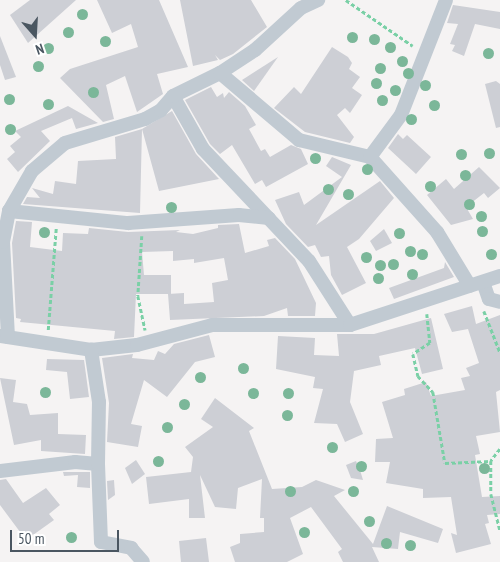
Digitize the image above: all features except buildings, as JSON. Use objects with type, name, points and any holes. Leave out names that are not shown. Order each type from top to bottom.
[{"type":"street","points":[[318,0],[300,8],[255,50],[220,73],[173,96],[145,119],[64,143],[32,171],[8,211],[3,242],[4,336],[91,350],[147,341],[212,325],[350,325],[500,276]]},
{"type":"street","points":[[370,157],[401,115],[446,0]]},
{"type":"street","points":[[220,73],[299,140],[370,157],[437,232],[489,299],[500,302]]},
{"type":"street","points":[[173,96],[203,150],[309,261],[350,325]]},
{"type":"street","points":[[8,211],[57,218],[140,222],[239,215],[269,218]]},
{"type":"street","points":[[91,350],[99,402],[98,464],[101,542],[131,548],[144,562]]},
{"type":"street","points":[[0,471],[75,462],[98,464]]},
{"type":"path","points":[[346,0],[418,50],[426,51]]},
{"type":"path","points":[[47,342],[57,218]]},
{"type":"path","points":[[140,222],[143,255],[138,296],[147,341]]},
{"type":"path","points":[[425,302],[430,343],[412,354],[418,376],[433,392],[445,463],[491,461]]},
{"type":"path","points":[[483,308],[500,352]]},
{"type":"path","points":[[500,449],[491,461],[491,494],[500,530]]}]
